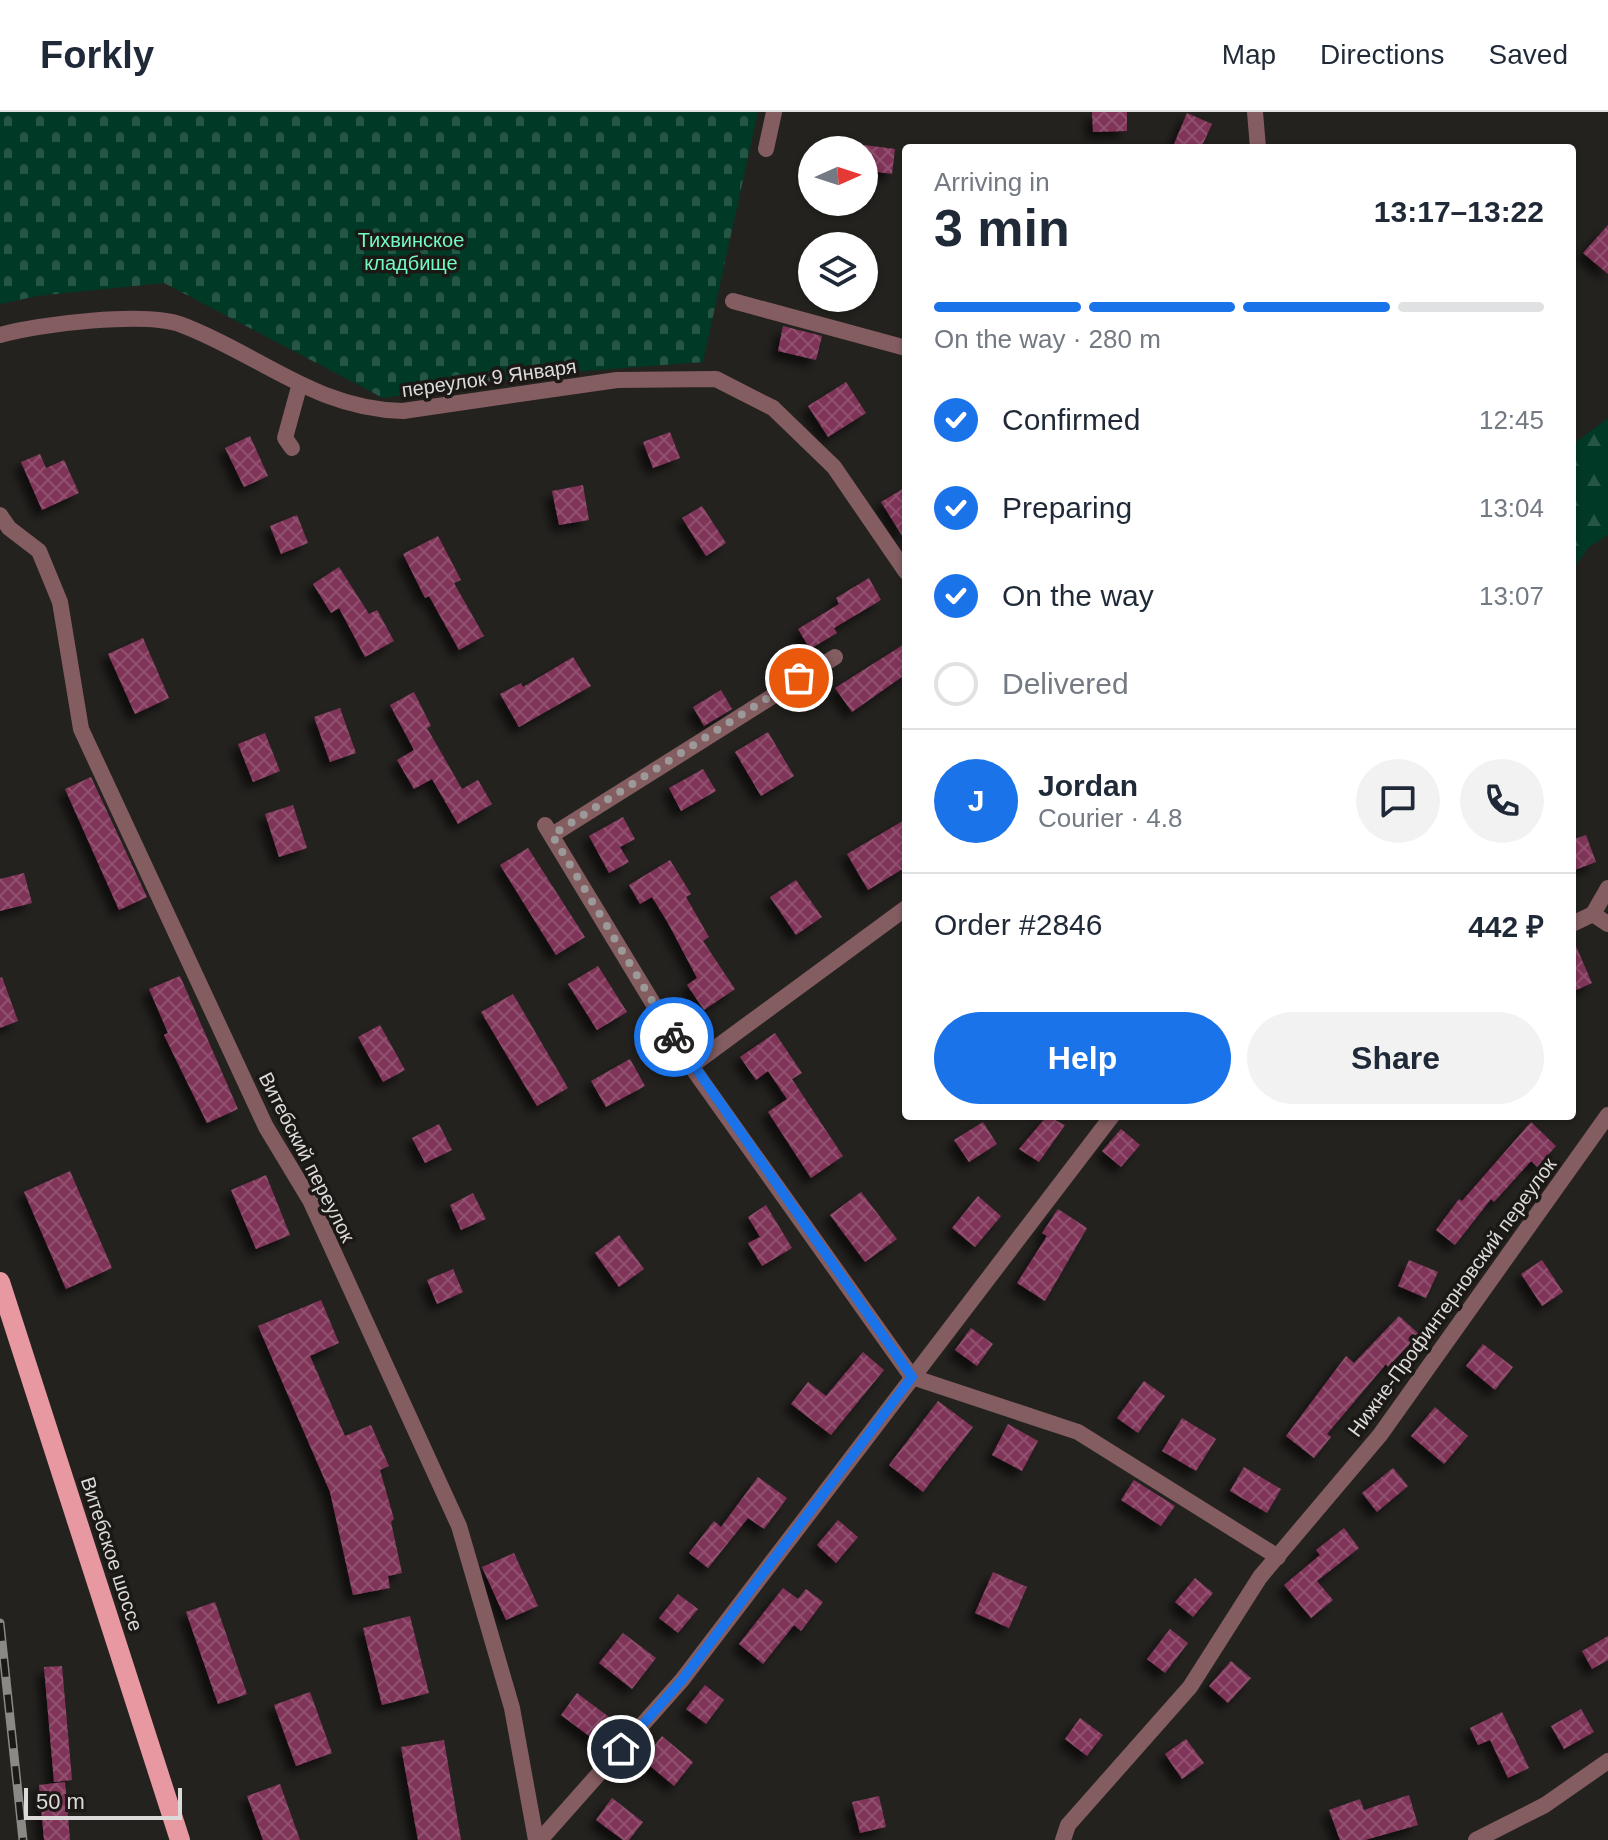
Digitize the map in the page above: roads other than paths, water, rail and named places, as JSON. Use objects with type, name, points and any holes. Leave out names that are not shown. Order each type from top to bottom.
[{"type":"main road","name":"Витебское шоссе","points":[[0,1282],[180,1840]]},
{"type":"street","points":[[766,149],[774,112]]},
{"type":"street","points":[[1255,112],[1258,144]]},
{"type":"street","points":[[733,301],[902,347]]},
{"type":"street","name":"переулок 9 Января","points":[[0,335],[59,323],[180,323],[299,387],[372,410],[403,411],[617,380],[716,379],[773,408],[834,467],[902,566]]},
{"type":"street","points":[[292,448],[285,438],[299,387]]},
{"type":"street","name":"Витебский переулок","points":[[0,515],[9,528],[39,551],[60,602],[81,729],[266,1127],[310,1200],[459,1526],[512,1708],[538,1840]]},
{"type":"street","points":[[835,657],[549,830],[691,1066],[912,1377],[1078,1432],[1278,1557]]},
{"type":"street","points":[[1576,922],[1593,914],[1608,888]]},
{"type":"street","points":[[691,1066],[902,911]]},
{"type":"street","points":[[1593,914],[1608,924]]},
{"type":"street","name":"Нижне-Профинтерновский переулок","points":[[1063,1840],[1068,1825],[1190,1687],[1260,1577],[1380,1435],[1608,1115]]},
{"type":"street","points":[[538,1840],[682,1680],[1109,1120]]},
{"type":"street","points":[[1476,1840],[1545,1805],[1608,1761]]},
{"type":"railway","points":[[0,1623],[23,1840]]},
{"type":"park label","name":"Тихвинское кладбище","points":[[411,252]]}]
